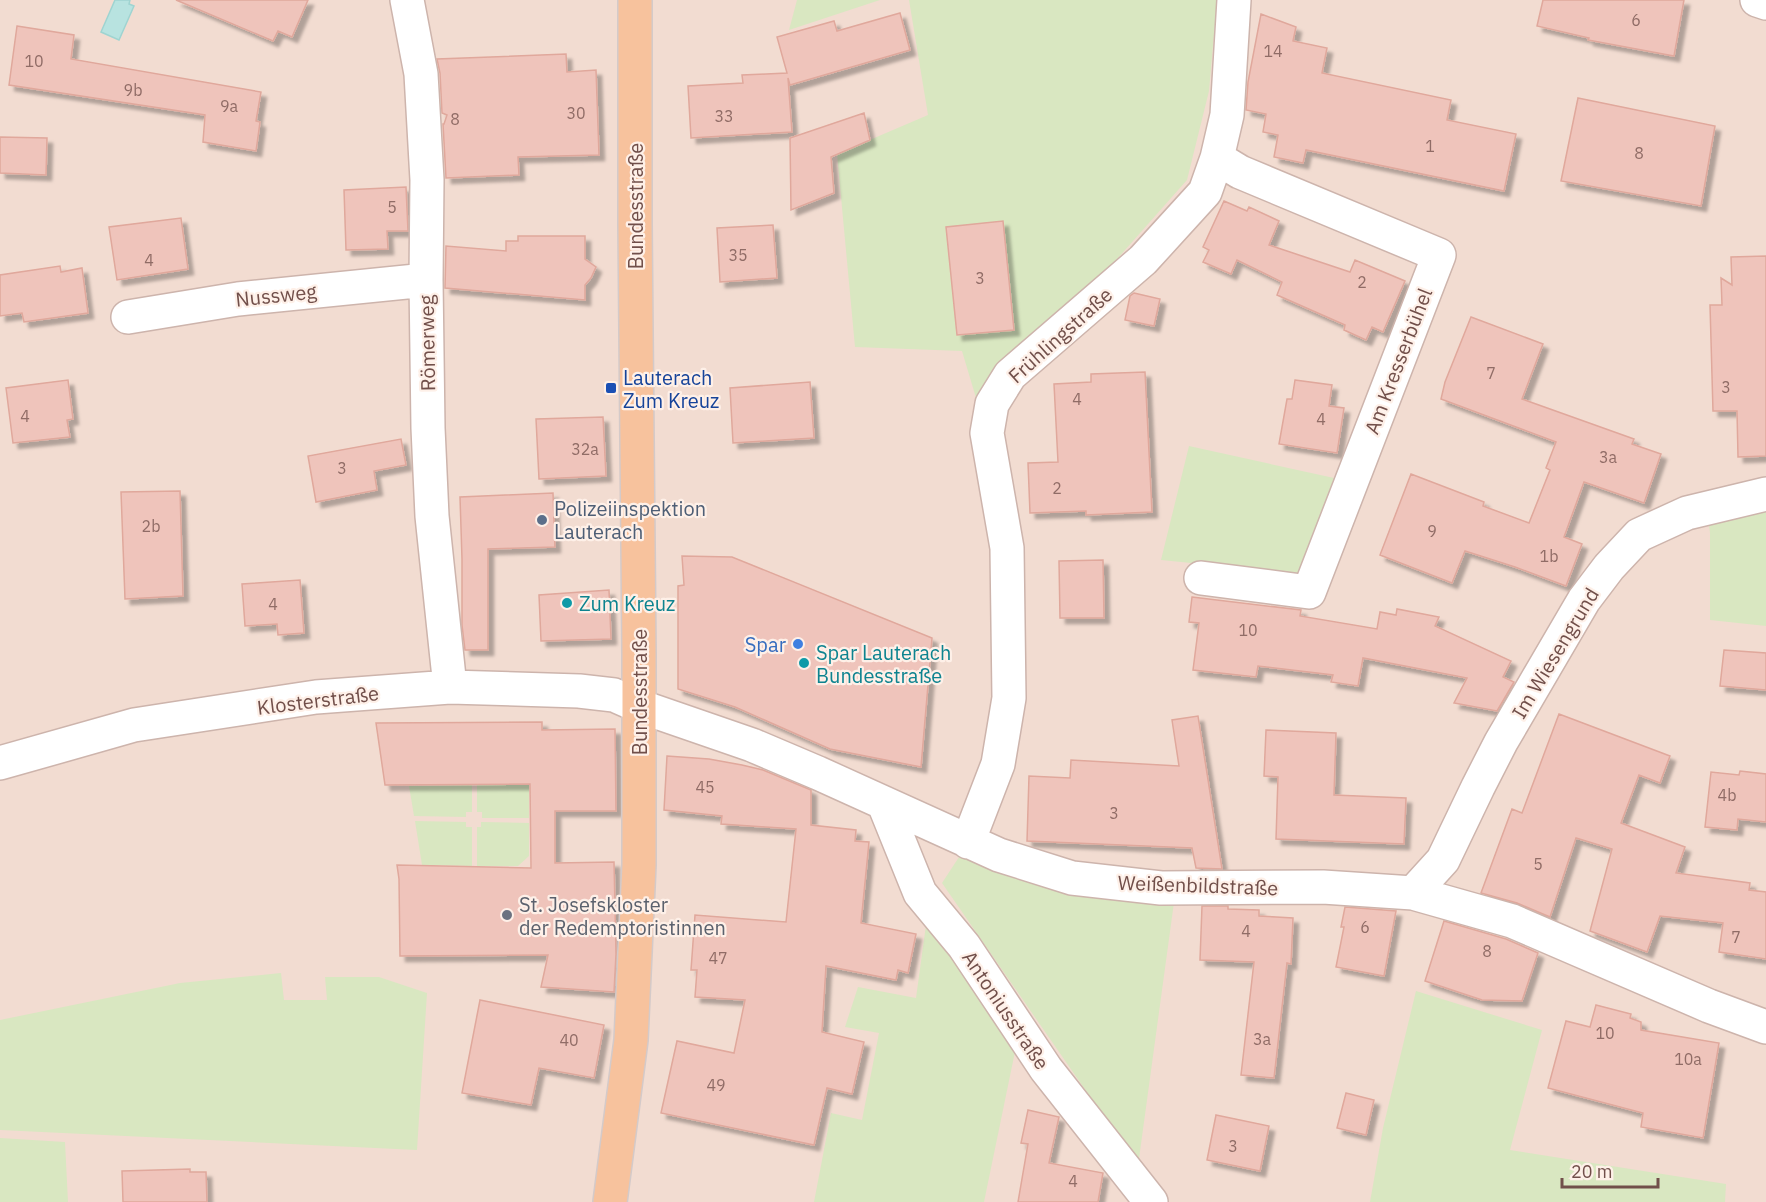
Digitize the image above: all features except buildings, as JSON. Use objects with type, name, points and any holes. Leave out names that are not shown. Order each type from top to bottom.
[{"type":"main road","name":"Bundesstraße","points":[[610,1202],[632,1040],[639,865],[635,0]]},
{"type":"street","name":"Römerweg","points":[[407,0],[421,74],[427,180],[428,428],[432,516],[450,687]]},
{"type":"street","name":"Frühlingstraße","points":[[968,842],[998,764],[1009,698],[1007,548],[987,433],[992,404],[1010,375],[1143,260],[1205,192],[1217,158],[1227,115],[1234,0]]},
{"type":"street","points":[[1757,0],[1766,3]]},
{"type":"street","name":"Am Kresserbühel","points":[[1201,578],[1309,592],[1439,255],[1240,172],[1217,158]]},
{"type":"street","name":"Nussweg","points":[[128,317],[238,299],[426,280]]},
{"type":"street","name":"Im Wiesengrund","points":[[1413,893],[1443,860],[1501,742],[1584,600],[1609,567],[1639,535],[1687,513],[1766,495]]},
{"type":"street","name":"Klosterstraße","points":[[0,763],[134,725],[316,697],[450,687],[579,691],[615,696],[639,706]]},
{"type":"street","name":"Weißenbildstraße","points":[[639,706],[752,745],[999,855],[1072,878],[1161,888],[1323,888],[1413,893],[1512,921],[1709,1006],[1766,1027]]},
{"type":"street","name":"Antoniusstraße","points":[[884,804],[920,893],[964,946],[1046,1069],[1151,1202]]},
{"type":"shaded area","points":[[0,0],[1766,0],[1766,1202],[0,1202]]},
{"type":"green space","points":[[797,0],[880,0],[789,30]]},
{"type":"green space","points":[[909,0],[1217,0],[1209,91],[1187,180],[979,408],[962,351],[855,347],[837,154],[928,115]]},
{"type":"green space","points":[[1189,446],[1334,478],[1301,574],[1161,560]]},
{"type":"green space","points":[[1766,497],[1766,626],[1710,620],[1710,533],[1707,510]]},
{"type":"green space","points":[[472,785],[472,812],[466,812],[466,817],[414,816],[409,786]]},
{"type":"green space","points":[[477,785],[529,785],[529,818],[482,818],[482,812],[477,812]]},
{"type":"green space","points":[[415,821],[466,822],[466,827],[472,827],[472,866],[422,865]]},
{"type":"green space","points":[[481,822],[529,823],[529,856],[518,866],[477,866],[477,827],[481,827]]},
{"type":"green space","points":[[961,854],[1175,895],[1138,1166],[942,883]]},
{"type":"green space","points":[[926,925],[951,945],[1017,1042],[984,1202],[814,1202],[831,1113],[862,1120],[879,1033],[845,1027],[858,987],[916,998]]},
{"type":"green space","points":[[281,973],[284,1000],[327,1000],[325,977],[379,977],[427,993],[417,1150],[0,1130],[0,1020],[180,983]]},
{"type":"green space","points":[[1416,991],[1542,1030],[1510,1150],[1726,1184],[1725,1202],[1370,1202],[1383,1128]]},
{"type":"green space","points":[[0,1138],[65,1142],[68,1202],[0,1202]]},
{"type":"water","points":[[115,0],[130,0],[129,4],[134,6],[119,40],[101,32]]},
{"type":"place","name":"Lauterach Zum Kreuz","points":[[611,388]]},
{"type":"place","name":"Polizeiinspektion Lauterach","points":[[542,520]]},
{"type":"place","name":"Zum Kreuz","points":[[567,603]]},
{"type":"place","name":"Spar","points":[[798,644]]},
{"type":"place","name":"Spar Lauterach Bundesstraße","points":[[804,663]]},
{"type":"place","name":"St. Josefskloster der Redemptoristinnen","points":[[507,915]]}]
